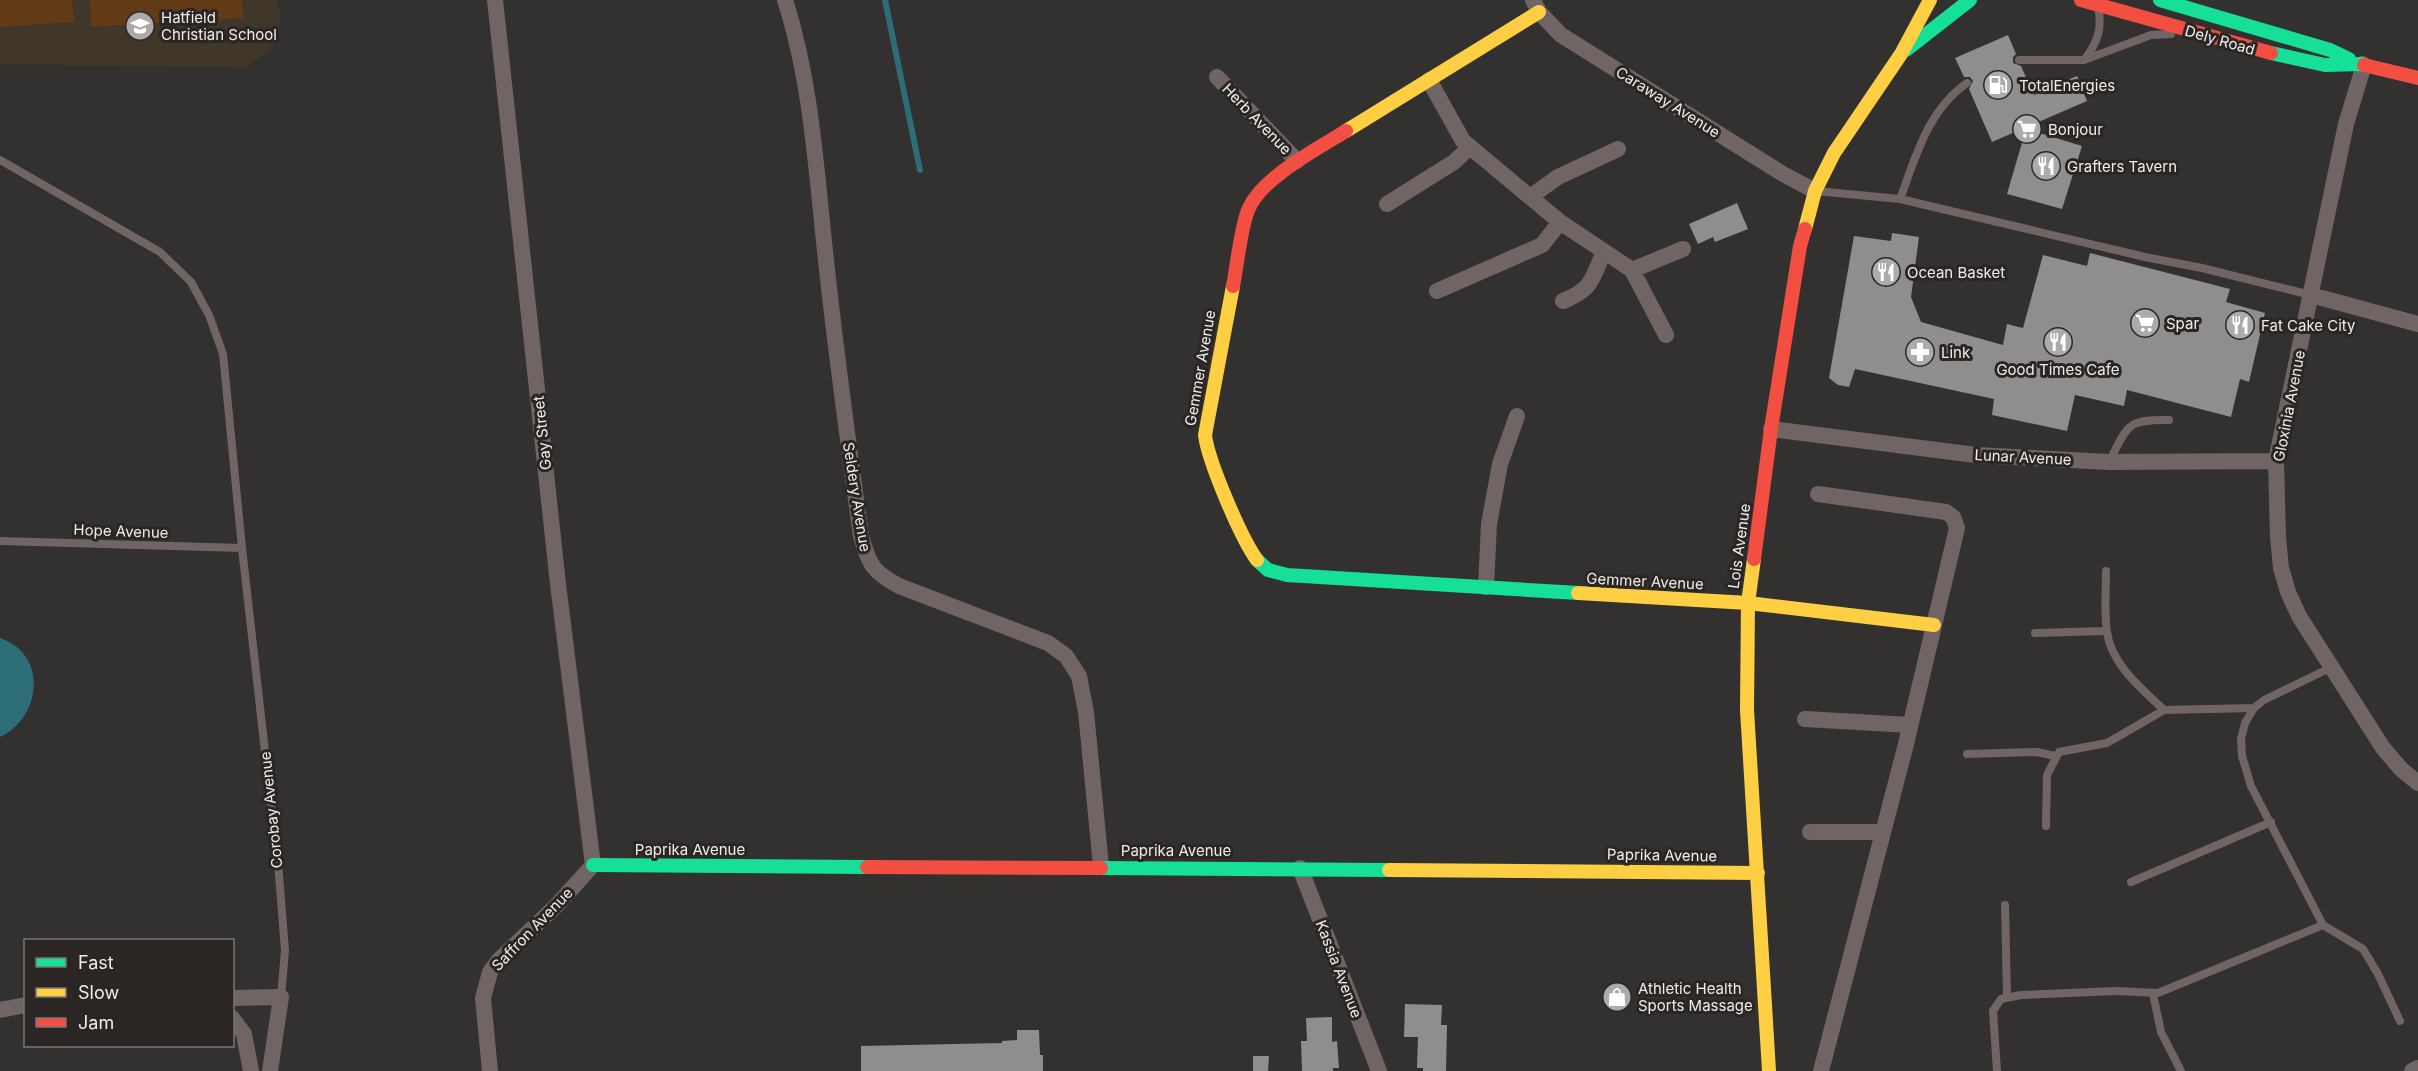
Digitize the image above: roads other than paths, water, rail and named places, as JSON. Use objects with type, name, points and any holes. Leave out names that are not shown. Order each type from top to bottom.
[{"type":"street","name":"Gay Street","points":[[495,0],[558,584],[593,865]]},
{"type":"street","name":"Seldery Avenue","points":[[785,0],[798,45],[808,97],[838,367],[861,536],[867,559],[880,575],[899,586],[1048,643],[1066,656],[1079,676],[1086,712],[1101,866]]},
{"type":"street","name":"Lois Avenue","points":[[1769,1071],[1747,710],[1748,603],[1771,429],[1800,246],[1815,191],[1834,153],[1901,54],[1930,0]]},
{"type":"street","name":"Lois Avenue","points":[[1901,54],[1970,0]]},
{"type":"street","name":"Dely Road","points":[[2081,0],[2300,61],[2325,65],[2363,65]]},
{"type":"street","name":"Dely Road","points":[[2160,0],[2330,50],[2363,65],[2418,78]]},
{"type":"street","name":"Gemmer Avenue","points":[[1536,6],[1428,80],[1297,162],[1261,190],[1248,209],[1205,435],[1213,469],[1255,558],[1268,570],[1287,575],[1748,603],[1934,625]]},
{"type":"street","name":"Caraway Avenue","points":[[1536,6],[1561,35],[1783,174],[1815,191]]},
{"type":"street","name":"Gloxinia Avenue","points":[[2363,65],[2346,124],[2276,461],[2280,568],[2288,592],[2300,616],[2332,667],[2384,748],[2401,769],[2418,783]]},
{"type":"street","name":"Herb Avenue","points":[[1216,77],[1297,162]]},
{"type":"street","points":[[1428,80],[1461,139],[1560,222],[1632,270],[1666,335]]},
{"type":"street","points":[[1387,204],[1454,162],[1470,147]]},
{"type":"street","points":[[1530,197],[1558,177],[1618,149]]},
{"type":"street","points":[[1437,291],[1542,245],[1560,222]]},
{"type":"street","points":[[1632,270],[1683,249]]},
{"type":"street","points":[[1563,302],[1587,288],[1605,252]]},
{"type":"street","points":[[2312,295],[2418,324]]},
{"type":"street","points":[[1486,587],[1489,524],[1500,464],[1517,416]]},
{"type":"street","name":"Lunar Avenue","points":[[1771,429],[1976,455],[2109,462],[2276,461]]},
{"type":"street","points":[[1818,494],[1946,512],[1953,517],[1957,528],[1910,725],[1821,1071]]},
{"type":"street","points":[[1805,719],[1910,725]]},
{"type":"street","points":[[1810,832],[1883,832]]},
{"type":"street","name":"Paprika Avenue","points":[[593,865],[1101,866],[1758,873]]},
{"type":"street","name":"Saffron Avenue","points":[[490,1071],[483,998],[490,972],[499,960],[556,906],[593,865]]},
{"type":"street","name":"Kassia Avenue","points":[[1300,868],[1379,1071]]},
{"type":"street","points":[[234,998],[281,997]]},
{"type":"street","name":"Corobay Avenue","points":[[270,1071],[281,997]]},
{"type":"street","points":[[0,1010],[24,1005]]},
{"type":"street","points":[[234,1021],[244,1034],[251,1071]]},
{"type":"street","points":[[2412,1071],[2418,1068]]},
{"type":"lane","points":[[2084,60],[2095,43],[2100,29],[2097,6]]},
{"type":"lane","points":[[2019,60],[2084,60],[2151,35],[2170,34],[2219,40]]},
{"type":"lane","points":[[1900,199],[1919,148],[1938,110],[1950,94],[1966,83]]},
{"type":"lane","name":"Corobay Avenue","points":[[0,160],[160,252],[190,282],[209,315],[223,354],[285,939],[286,963],[281,997]]},
{"type":"lane","points":[[1815,191],[1900,199],[2312,295]]},
{"type":"lane","points":[[2109,462],[2130,427],[2145,420],[2169,420]]},
{"type":"lane","name":"Hope Avenue","points":[[0,541],[242,548]]},
{"type":"lane","points":[[2106,571],[2106,631],[2109,642],[2124,668],[2164,710]]},
{"type":"lane","points":[[2035,633],[2106,631]]},
{"type":"lane","points":[[2332,667],[2264,700],[2254,708],[2246,723],[2241,749],[2251,786],[2323,925],[2346,937],[2363,950],[2375,967],[2400,1021]]},
{"type":"lane","points":[[2046,826],[2047,775],[2055,756],[2064,750],[2107,743],[2164,710],[2254,708]]},
{"type":"lane","points":[[1967,754],[2037,753],[2055,756]]},
{"type":"lane","points":[[2131,882],[2271,822]]},
{"type":"lane","points":[[2005,905],[2007,996]]},
{"type":"lane","points":[[1997,1071],[1993,1011],[1997,1003],[2007,996],[2117,991],[2153,994],[2323,925]]},
{"type":"lane","points":[[2153,994],[2161,1032],[2181,1071]]},
{"type":"water","points":[[0,638],[16,646],[26,657],[32,671],[34,686],[31,701],[24,715],[14,728],[0,737]]},
{"type":"waterway","points":[[885,0],[920,170]]},
{"type":"place","name":"Hatfield Christian School","points":[[140,26]]},
{"type":"place","name":"TotalEnergies","points":[[1998,85]]},
{"type":"place","name":"Bonjour","points":[[2027,129]]},
{"type":"place","name":"Grafters Tavern","points":[[2046,166]]},
{"type":"place","name":"Ocean Basket","points":[[1886,272]]},
{"type":"place","name":"Spar","points":[[2145,323]]},
{"type":"place","name":"Fat Cake City","points":[[2240,325]]},
{"type":"place","name":"Good Times Cafe","points":[[2058,342]]},
{"type":"place","name":"Link","points":[[1920,352]]},
{"type":"place","name":"Athletic Health Sports Massage","points":[[1617,997]]}]
